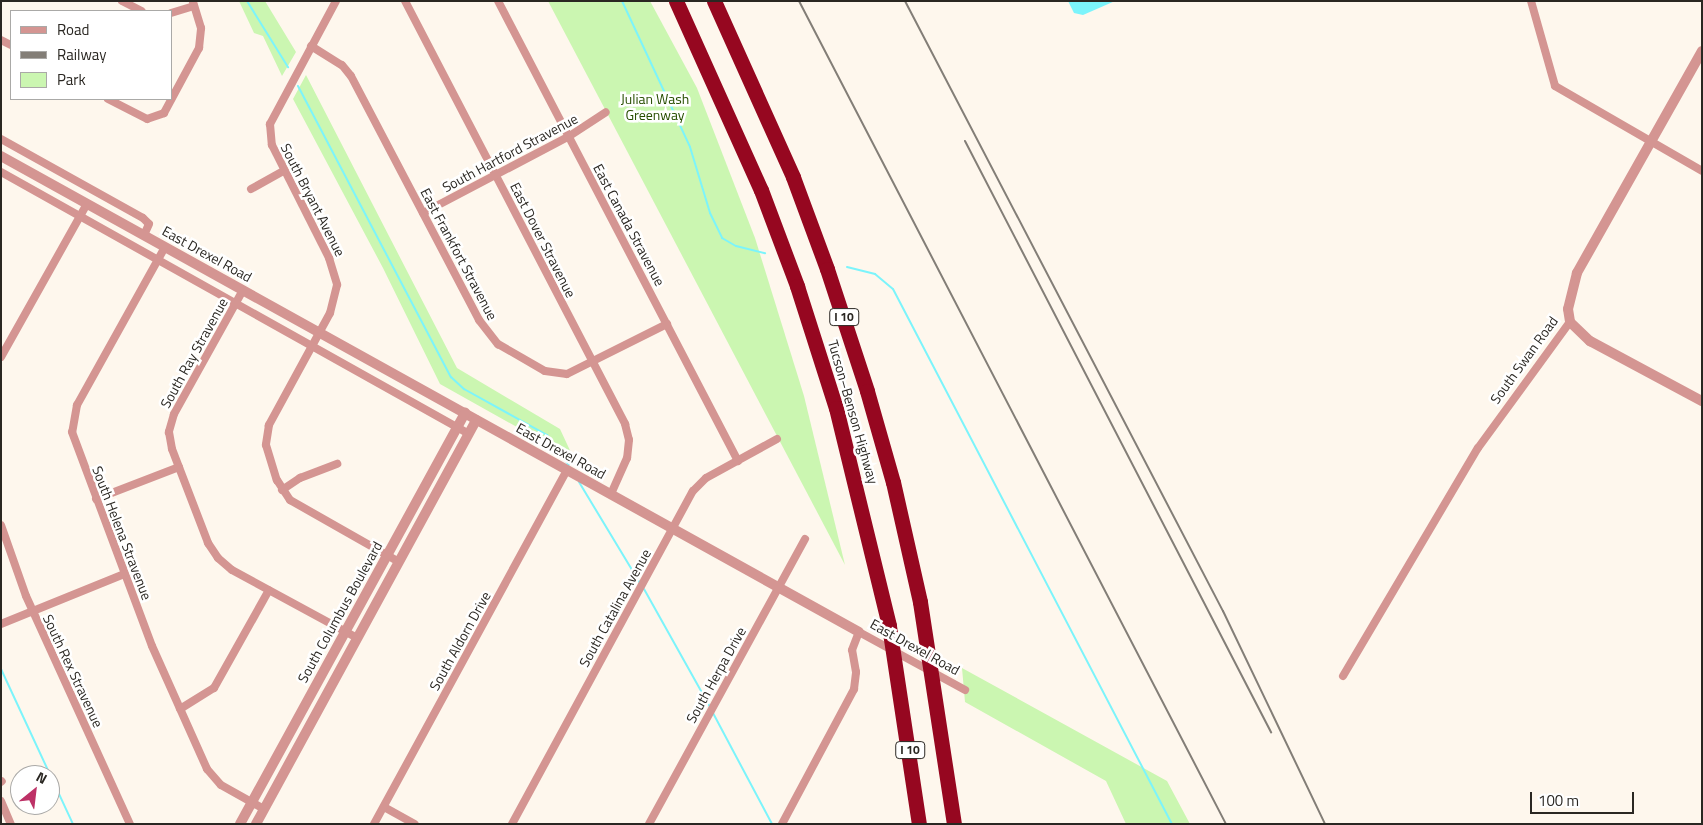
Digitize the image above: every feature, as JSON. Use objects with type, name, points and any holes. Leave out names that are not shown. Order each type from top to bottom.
[{"type":"highway","name":"Tucson–Benson Highway","points":[[675,1],[747,156],[797,286],[856,480],[890,626],[919,824]]},
{"type":"highway","name":"Tucson–Benson Highway","points":[[714,1],[786,161],[848,330],[894,489],[929,647],[954,824]]},
{"type":"street","points":[[122,1],[140,10]]},
{"type":"street","name":"South Bryant Avenue","points":[[282,490],[267,452],[267,432],[335,300],[336,276],[272,145],[270,124],[336,1]]},
{"type":"street","name":"East Dover Stravenue","points":[[405,1],[621,416],[628,440],[626,465],[611,494]]},
{"type":"street","name":"East Canada Stravenue","points":[[498,1],[738,461]]},
{"type":"street","points":[[1531,1],[1555,86],[1702,171]]},
{"type":"street","points":[[172,13],[193,4],[201,31],[198,51],[172,99]]},
{"type":"street","name":"East Frankfort Stravenue","points":[[311,46],[342,65],[351,76],[479,320],[498,344],[552,374],[570,374],[666,324]]},
{"type":"street","name":"South Swan Road","points":[[1343,676],[1478,448],[1570,322],[1568,301],[1573,281],[1702,51]]},
{"type":"street","points":[[110,100],[145,119],[154,119],[165,112],[171,100]]},
{"type":"street","name":"South Hartford Stravenue","points":[[423,213],[568,137],[606,112]]},
{"type":"street","name":"East Drexel Road","points":[[1,138],[144,218],[149,224],[144,235]]},
{"type":"street","name":"East Drexel Road","points":[[1,156],[965,690]]},
{"type":"street","points":[[2,175],[11,161]]},
{"type":"street","points":[[251,189],[284,171]]},
{"type":"street","name":"East Drexel Road","points":[[2,175],[80,216],[469,434]]},
{"type":"street","points":[[1,357],[87,204]]},
{"type":"street","name":"South Helena Stravenue","points":[[165,247],[72,418],[73,440],[124,574],[180,709],[211,774],[227,789],[264,810]]},
{"type":"street","name":"South Ray Stravenue","points":[[243,290],[172,420],[170,444],[213,553],[230,568],[357,638]]},
{"type":"street","points":[[1570,322],[1590,341],[1702,401]]},
{"type":"street","name":"South Columbus Boulevard","points":[[240,824],[465,413]]},
{"type":"street","name":"South Columbus Boulevard","points":[[256,824],[476,420]]},
{"type":"street","name":"South Catalina Avenue","points":[[512,824],[672,528],[697,486],[776,439]]},
{"type":"street","points":[[338,464],[300,478],[282,490],[300,507],[399,562]]},
{"type":"street","points":[[96,499],[179,467]]},
{"type":"street","name":"South Aldorn Drive","points":[[374,824],[568,470]]},
{"type":"street","name":"South Rex Stravenue","points":[[1,525],[32,610],[130,824]]},
{"type":"street","name":"South Herpa Drive","points":[[649,824],[805,540]]},
{"type":"street","points":[[1,624],[124,574]]},
{"type":"street","points":[[180,709],[214,688],[269,590]]},
{"type":"street","points":[[782,824],[854,689],[856,672],[852,650],[859,632]]},
{"type":"street","points":[[1,801],[11,824]]},
{"type":"street","points":[[384,806],[415,824]]},
{"type":"green space","points":[[239,1],[265,1],[296,52],[282,76],[263,36],[254,33]]},
{"type":"green space","name":"Julian Wash Greenway","points":[[548,1],[650,1],[697,88],[755,238],[804,396],[845,565]]},
{"type":"green space","points":[[306,75],[457,368],[560,429],[574,459],[440,384],[383,268],[293,99]]},
{"type":"green space","points":[[962,668],[1167,781],[1190,824],[1126,824],[1106,781],[965,702]]},
{"type":"water","points":[[1068,1],[1115,1],[1083,15],[1074,13]]},
{"type":"waterway","points":[[247,1],[288,67]]},
{"type":"waterway","points":[[622,1],[690,147],[710,213],[722,238],[736,246],[765,253]]},
{"type":"waterway","points":[[298,86],[451,377],[464,389],[547,435],[569,465]]},
{"type":"waterway","points":[[847,267],[875,274],[893,289],[1172,824]]},
{"type":"waterway","points":[[579,482],[640,583]]},
{"type":"waterway","points":[[644,589],[710,707]]},
{"type":"waterway","points":[[1,669],[73,824]]},
{"type":"waterway","points":[[713,713],[772,824]]},
{"type":"railway","points":[[799,1],[1226,824]]},
{"type":"railway","points":[[905,1],[1223,611],[1325,824]]},
{"type":"railway","points":[[965,141],[1271,732]]}]
